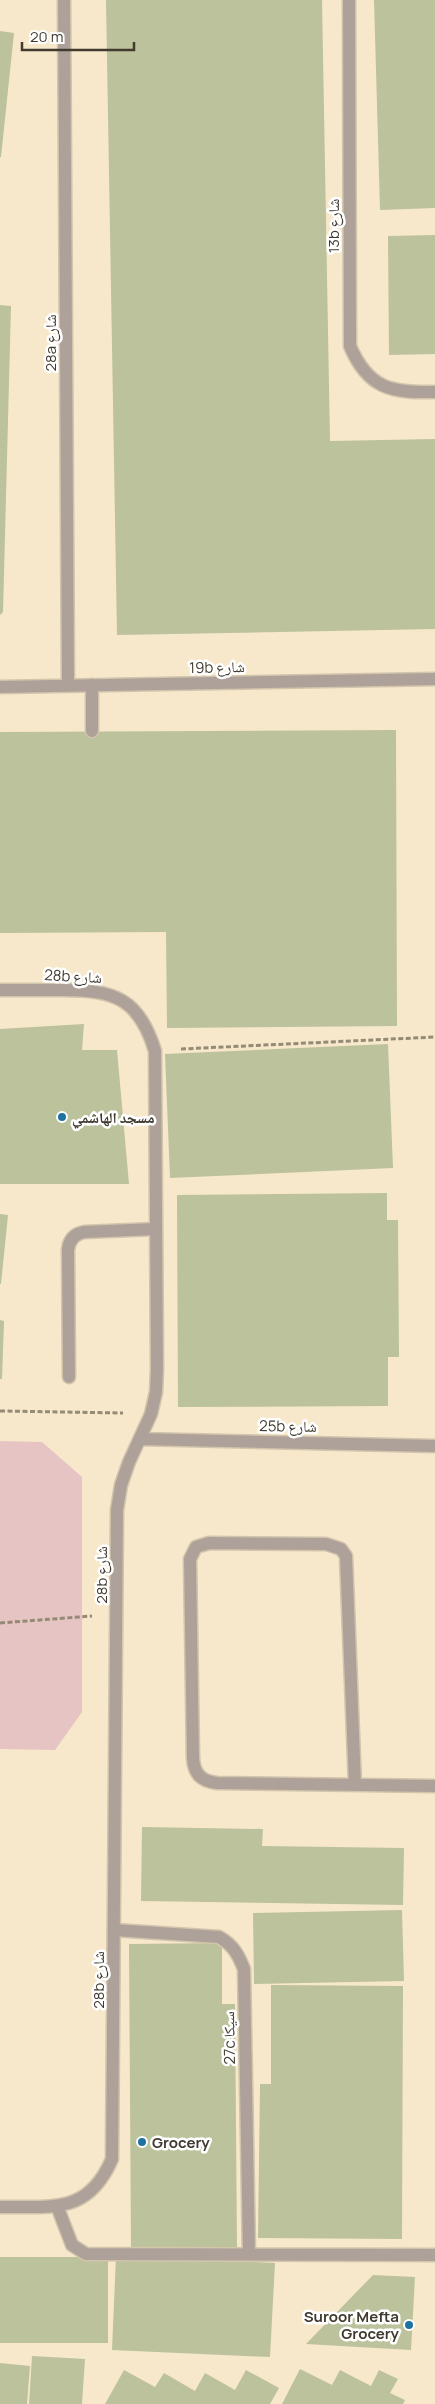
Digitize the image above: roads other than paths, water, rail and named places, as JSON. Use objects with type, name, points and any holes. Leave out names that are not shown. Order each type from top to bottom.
[{"type":"street","name":"28a شارع","points":[[64,0],[68,686]]},
{"type":"street","name":"13b شارع","points":[[349,0],[350,346],[358,364],[371,379],[388,388],[407,393],[435,392]]},
{"type":"street","name":"19b شارع","points":[[0,687],[435,679]]},
{"type":"street","points":[[92,685],[92,731]]},
{"type":"street","name":"28b شارع","points":[[0,990],[90,990],[110,994],[127,1004],[141,1018],[150,1035],[155,1051],[157,1369],[156,1392],[151,1414],[128,1462],[121,1485],[117,1510],[112,2159],[104,2177],[92,2192],[76,2202],[57,2206],[0,2207]]},
{"type":"street","points":[[69,1377],[68,1250],[72,1238],[77,1233],[84,1232],[155,1230]]},
{"type":"street","name":"25b شارع","points":[[140,1440],[435,1446]]},
{"type":"street","points":[[355,1785],[346,1556],[341,1549],[326,1544],[209,1543],[196,1547],[190,1559],[193,1758],[194,1768],[199,1776],[207,1782],[217,1783],[355,1785],[435,1786]]},
{"type":"street","name":"27c سيكا","points":[[114,1930],[219,1937],[230,1943],[238,1953],[244,1969],[249,2254]]},
{"type":"street","points":[[57,2206],[72,2245],[86,2254],[435,2255]]},
{"type":"place","name":"مسجد الهاشمي","points":[[62,1117]]},
{"type":"place","name":"Grocery","points":[[142,2142]]},
{"type":"place","name":"Suroor Mefta Grocery","points":[[409,2325]]}]
